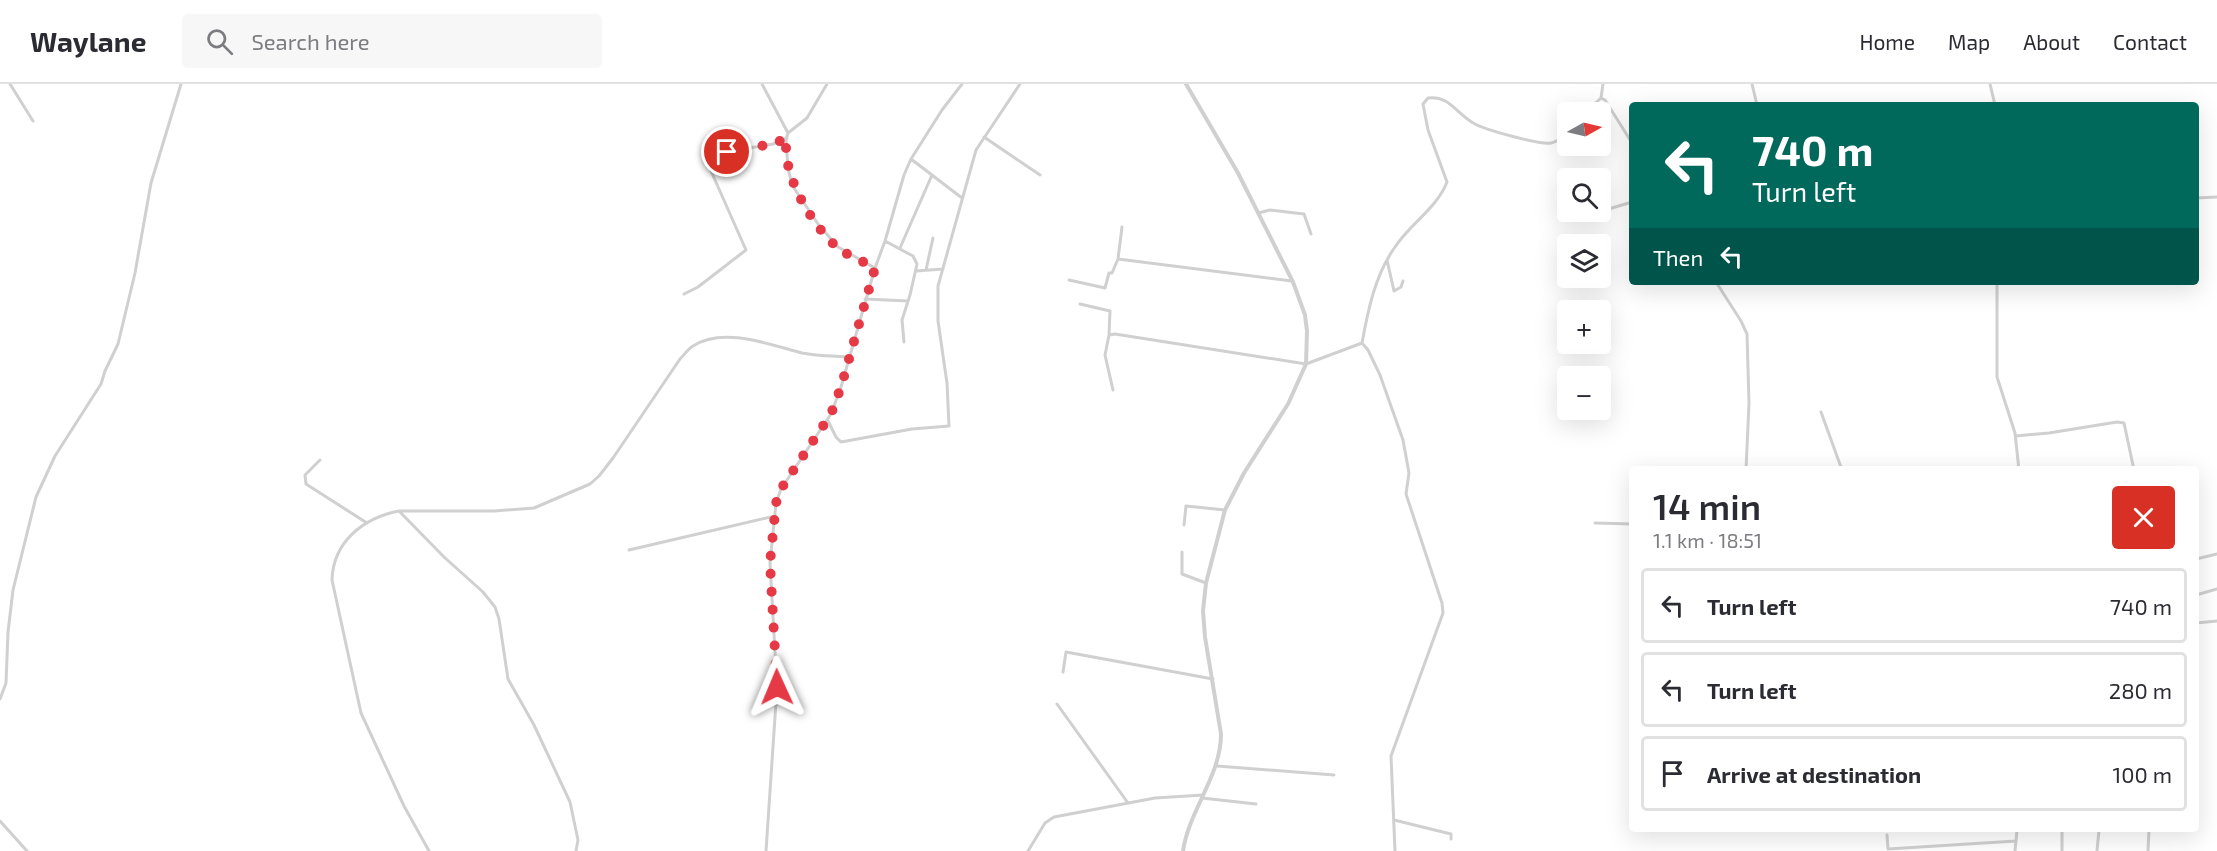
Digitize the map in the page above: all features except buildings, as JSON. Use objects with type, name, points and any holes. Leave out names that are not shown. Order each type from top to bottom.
[{"type":"street","points":[[10,84],[33,122]]},
{"type":"street","points":[[0,699],[6,683],[8,632],[13,590],[36,497],[56,456],[101,384],[118,344],[135,273],[151,183],[182,84]]},
{"type":"street","points":[[762,84],[788,136],[786,149],[790,177],[803,203],[838,248],[875,268]]},
{"type":"street","points":[[684,294],[699,287],[746,250],[711,171],[708,158],[715,154],[773,144],[788,136],[807,118],[827,84]]},
{"type":"street","points":[[766,851],[777,687],[770,563],[775,516],[781,489],[828,420],[841,387],[865,299],[911,159],[942,110],[962,84]]},
{"type":"street","points":[[828,420],[841,442],[912,429],[949,426],[948,394],[937,303],[938,286],[976,150],[1020,84]]},
{"type":"street","points":[[1184,851],[1202,796],[1217,766],[1221,750],[1221,734],[1203,611],[1206,583],[1225,510],[1244,473],[1288,404],[1306,364],[1307,331],[1305,315],[1293,282],[1239,173],[1186,84]]},
{"type":"street","points":[[1597,102],[1601,98],[1603,84]]},
{"type":"street","points":[[1752,84],[1756,102]]},
{"type":"street","points":[[1990,84],[1994,102]]},
{"type":"street","points":[[1362,343],[1371,299],[1387,260],[1395,246],[1436,201],[1447,182],[1428,130],[1423,104],[1428,98],[1435,97],[1448,102],[1476,125],[1532,142],[1557,140]]},
{"type":"street","points":[[1601,98],[1609,103],[1629,138]]},
{"type":"street","points":[[984,137],[1040,175]]},
{"type":"street","points":[[911,159],[963,198]]},
{"type":"street","points":[[900,248],[932,175]]},
{"type":"street","points":[[2199,198],[2217,197]]},
{"type":"street","points":[[1611,208],[1629,203]]},
{"type":"street","points":[[1258,213],[1270,210],[1304,214],[1311,234]]},
{"type":"street","points":[[1069,280],[1106,288],[1109,273],[1112,273],[1118,259],[1122,227]]},
{"type":"street","points":[[926,270],[933,238]]},
{"type":"street","points":[[885,241],[900,248],[916,260],[916,271],[902,320],[904,342]]},
{"type":"street","points":[[1118,259],[1293,282]]},
{"type":"street","points":[[1387,260],[1395,291],[1401,287],[1403,281]]},
{"type":"street","points":[[916,271],[943,269]]},
{"type":"street","points":[[1718,285],[1747,334],[1749,403],[1746,466]]},
{"type":"street","points":[[1997,285],[1997,377],[2015,436],[2019,466]]},
{"type":"street","points":[[865,299],[908,301]]},
{"type":"street","points":[[1080,304],[1110,311],[1105,355],[1113,390]]},
{"type":"street","points":[[1109,335],[1137,337],[1306,364],[1362,343]]},
{"type":"street","points":[[429,851],[404,807],[361,713],[332,580],[332,565],[336,556],[356,529],[385,513],[399,511],[494,511],[534,508],[590,484],[613,458],[680,359],[692,346],[709,339],[741,339],[772,343],[803,353],[849,357]]},
{"type":"street","points":[[1362,343],[1380,375],[1403,440],[1409,473],[1406,494],[1442,603],[1443,613],[1391,756],[1395,851]]},
{"type":"street","points":[[1821,412],[1841,466]]},
{"type":"street","points":[[2015,436],[2117,422],[2124,423],[2133,466]]},
{"type":"street","points":[[320,460],[306,475],[306,484],[367,523]]},
{"type":"street","points":[[1184,525],[1186,506],[1225,510]]},
{"type":"street","points":[[399,511],[444,557],[483,592],[495,607],[508,679],[534,725],[570,802],[577,832],[576,851]]},
{"type":"street","points":[[628,550],[775,516]]},
{"type":"street","points":[[1595,522],[1629,524]]},
{"type":"street","points":[[1182,552],[1182,574],[1206,583]]},
{"type":"street","points":[[2199,557],[2217,554]]},
{"type":"street","points":[[2199,594],[2217,589]]},
{"type":"street","points":[[2199,623],[2217,621]]},
{"type":"street","points":[[1063,672],[1066,652],[1213,679]]},
{"type":"street","points":[[1057,704],[1128,803]]},
{"type":"street","points":[[1217,766],[1334,775]]},
{"type":"street","points":[[1028,851],[1045,823],[1054,817],[1128,803],[1202,796],[1256,804]]},
{"type":"street","points":[[1394,820],[1451,834],[1451,839]]},
{"type":"street","points":[[0,821],[27,851]]},
{"type":"street","points":[[2014,851],[2017,832]]},
{"type":"street","points":[[2062,832],[2062,851]]},
{"type":"street","points":[[2097,851],[2099,832]]},
{"type":"street","points":[[2148,851],[2149,832]]},
{"type":"street","points":[[1887,835],[1888,849],[2016,841]]},
{"type":"route","points":[[727,152],[773,144],[787,138],[788,168],[792,185],[803,203],[838,248],[875,268],[831,414],[781,489],[776,503],[770,563],[777,687]]}]
